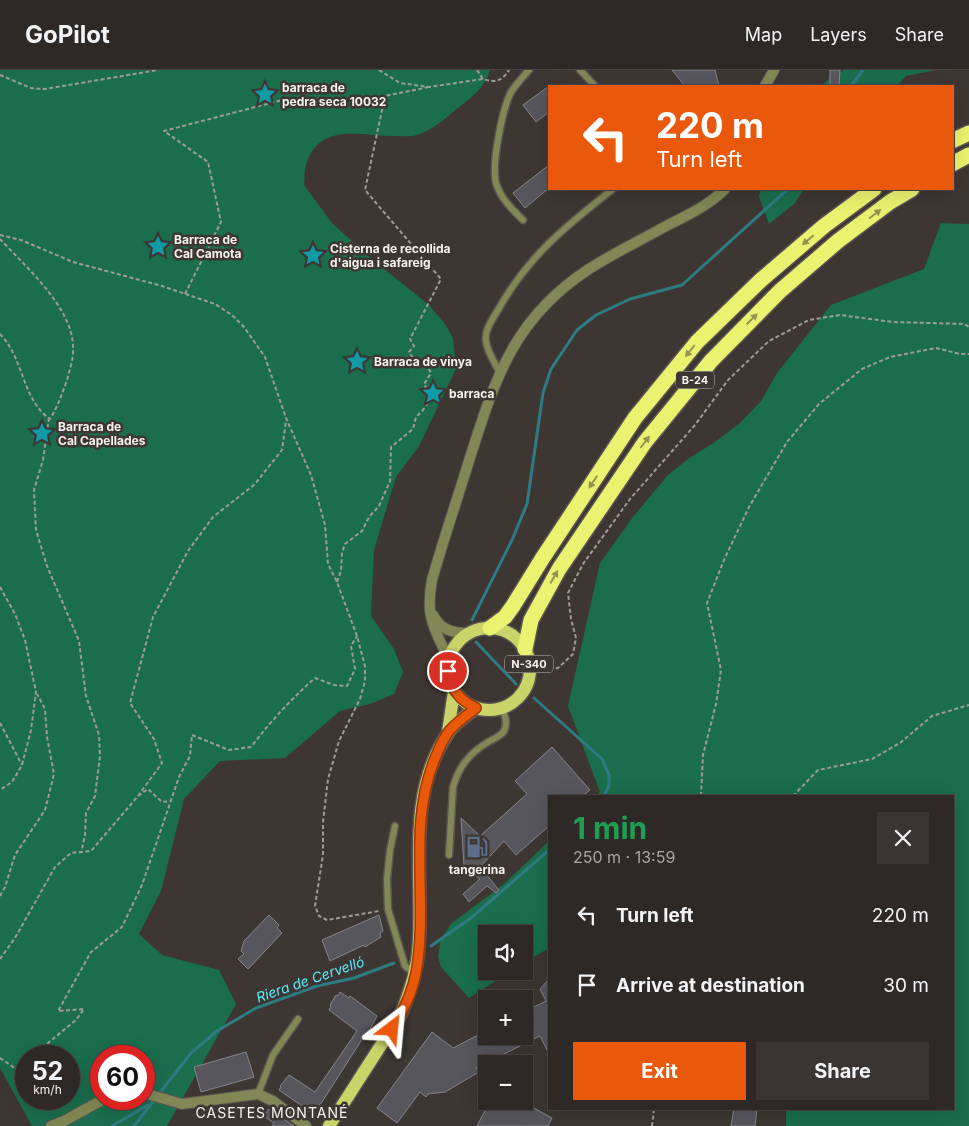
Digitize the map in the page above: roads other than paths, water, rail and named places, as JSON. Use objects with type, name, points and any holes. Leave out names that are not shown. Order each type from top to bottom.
[{"type":"highway","points":[[954,140],[969,133]]},
{"type":"highway","points":[[954,163],[969,155]]},
{"type":"highway","name":"B-24","points":[[490,628],[505,617],[513,606],[635,418],[697,342],[760,280],[824,226],[873,190]]},
{"type":"highway","name":"B-24","points":[[525,649],[531,620],[559,569],[645,442],[711,361],[780,290],[838,241],[890,202],[910,190]]},
{"type":"main road","points":[[490,628],[480,628],[468,633],[456,644],[449,660],[449,676],[454,691],[460,699],[476,708],[489,710],[502,708]]},
{"type":"main road","name":"N-340","points":[[490,628],[510,634],[519,641],[525,649],[529,660],[530,672],[522,694],[502,708]]},
{"type":"main road","points":[[329,1126],[402,1014],[416,974],[420,940],[419,850],[421,811],[429,772],[448,732],[454,691]]},
{"type":"main road","points":[[448,732],[476,708]]},
{"type":"street","points":[[766,85],[774,70]]},
{"type":"street","points":[[449,660],[430,620],[430,592],[436,565],[482,420],[500,373],[518,338],[558,292],[588,270],[700,209],[724,190]]},
{"type":"street","points":[[430,609],[436,620],[446,630],[468,633]]},
{"type":"street","points":[[155,1096],[182,1104],[258,1094],[273,1102],[306,1126]]},
{"type":"street","points":[[51,1126],[90,1107]]},
{"type":"lane","points":[[523,220],[502,196],[496,185],[494,169],[508,99],[530,70]]},
{"type":"lane","points":[[580,70],[594,85]]},
{"type":"lane","points":[[500,373],[489,353],[486,336],[492,320],[509,290],[535,256],[549,242],[613,190]]},
{"type":"lane","points":[[449,855],[453,787],[456,776],[465,760],[473,752],[504,731],[506,723],[502,708]]},
{"type":"lane","points":[[394,826],[387,879],[388,909],[405,966],[416,974]]},
{"type":"lane","points":[[258,1094],[273,1056],[298,1019]]},
{"type":"waterway","points":[[852,85],[863,70]]},
{"type":"waterway","points":[[472,620],[512,540],[527,504],[543,393],[551,369],[577,330],[596,315],[630,299],[682,285],[787,190]]},
{"type":"waterway","points":[[476,642],[516,684]]},
{"type":"waterway","points":[[534,698],[602,759],[609,775],[609,786],[604,795]]},
{"type":"waterway","points":[[431,946],[471,918],[548,851]]},
{"type":"waterway","name":"Riera de Cervelló","points":[[134,1126],[191,1053],[217,1031],[256,1008],[317,986],[354,978],[394,963]]},
{"type":"waterway","name":"Riera de Cervelló","points":[[112,1126],[139,1110]]},
{"type":"place","name":"barraca de pedra seca 10032","points":[[265,94]]},
{"type":"place","name":"Barraca de Cal Camota","points":[[158,246]]},
{"type":"place","name":"Cisterna de recollida d'aigua i safareig","points":[[313,255]]},
{"type":"place","name":"Barraca de vinya","points":[[357,361]]},
{"type":"place","name":"barraca","points":[[433,393]]},
{"type":"place","name":"Barraca de Cal Capellades","points":[[42,433]]},
{"type":"place","name":"tangerina","points":[[477,847]]},
{"type":"district","name":"CASETES MONTANÉ","points":[[272,1112]]}]
